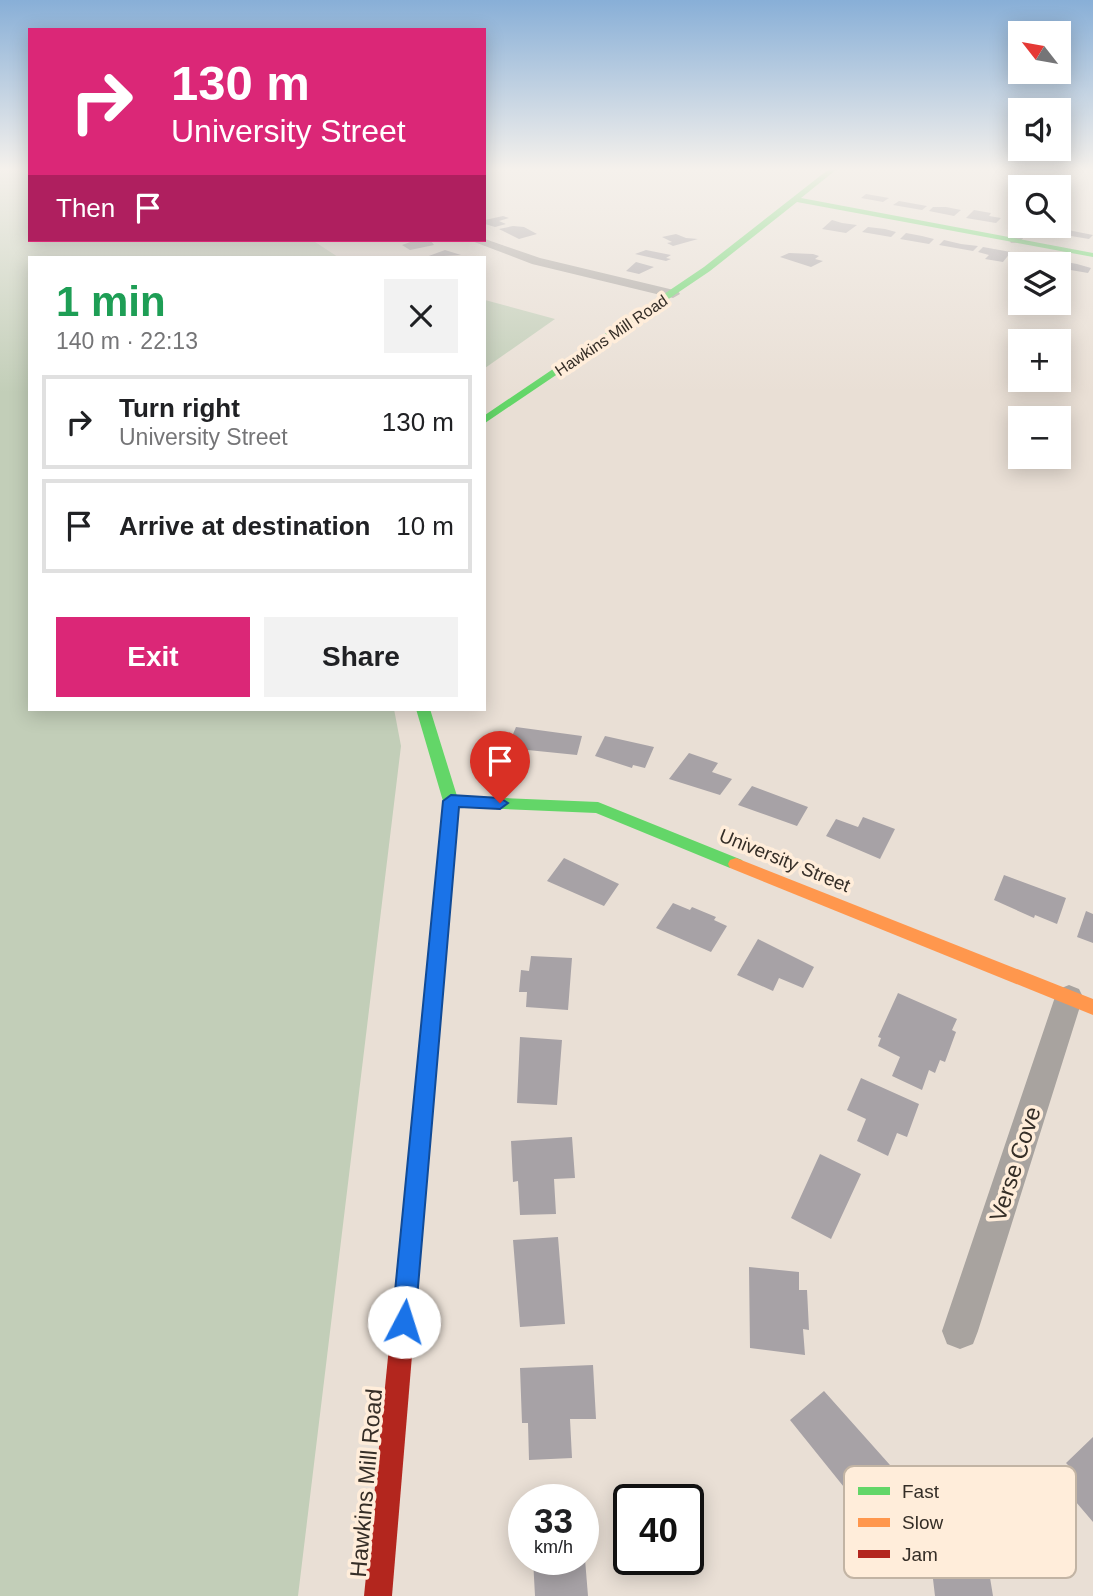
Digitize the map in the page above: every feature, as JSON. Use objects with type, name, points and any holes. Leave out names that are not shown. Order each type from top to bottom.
[{"type":"street","points":[[485,243],[536,261],[673,294]]},
{"type":"street","name":"Hawkins Mill Road","points":[[486,419],[673,294],[741,243]]},
{"type":"street","points":[[1033,243],[1093,255]]},
{"type":"street","name":"Hawkins Mill Road","points":[[378,1596],[451,801],[424,711]]},
{"type":"street","name":"University Street","points":[[451,801],[597,808],[1081,1002]]},
{"type":"street","name":"Verse Cove","points":[[960,1331],[1081,1002]]},
{"type":"green space","points":[[0,243],[317,243],[336,256],[28,256],[28,711],[394,711],[401,746],[298,1596],[0,1596]]},
{"type":"green space","points":[[486,300],[555,319],[486,367]]},
{"type":"building","points":[[433,243],[434,245],[410,250],[402,245]]},
{"type":"building","points":[[959,243],[978,246],[973,251],[939,245]]},
{"type":"building","points":[[983,247],[1011,252],[1008,252],[1003,262],[985,259],[989,255],[978,252]]},
{"type":"building","points":[[445,250],[461,255],[444,256],[429,256]]},
{"type":"building","points":[[646,250],[671,255],[666,258],[671,259],[666,261],[635,254]]},
{"type":"building","points":[[789,253],[813,254],[819,256],[815,259],[823,261],[811,267],[780,257]]},
{"type":"building","points":[[636,262],[654,267],[639,274],[626,271]]},
{"type":"building","points":[[1071,263],[1091,268],[1088,273],[1071,270]]},
{"type":"building","points":[[516,727],[582,736],[577,755],[507,748]]},
{"type":"building","points":[[605,736],[654,747],[645,768],[633,765],[632,768],[595,756]]},
{"type":"building","points":[[689,753],[718,763],[712,772],[732,779],[720,795],[669,779]]},
{"type":"building","points":[[752,786],[808,807],[797,826],[738,805]]},
{"type":"building","points":[[863,817],[895,829],[880,859],[826,836],[836,819],[858,827]]},
{"type":"building","points":[[564,858],[619,884],[604,906],[547,881]]},
{"type":"building","points":[[1004,875],[1066,898],[1057,924],[1035,915],[1034,918],[994,900]]},
{"type":"building","points":[[673,903],[716,917],[714,920],[727,926],[711,952],[656,928]]},
{"type":"building","points":[[1086,911],[1093,914],[1093,943],[1077,937]]},
{"type":"building","points":[[758,939],[814,967],[803,988],[779,978],[773,991],[737,975]]},
{"type":"building","points":[[531,956],[572,958],[568,1010],[526,1007],[527,992],[519,992],[521,970],[529,971]]},
{"type":"building","points":[[898,993],[957,1019],[952,1030],[956,1032],[945,1062],[940,1060],[935,1073],[929,1070],[922,1090],[892,1076],[900,1057],[878,1046],[881,1038],[878,1037]]},
{"type":"building","points":[[520,1037],[562,1040],[557,1105],[517,1103]]},
{"type":"building","points":[[861,1078],[919,1104],[907,1137],[897,1133],[888,1156],[857,1141],[866,1119],[847,1110]]},
{"type":"building","points":[[572,1137],[575,1178],[554,1179],[556,1214],[520,1215],[518,1181],[513,1182],[511,1141]]},
{"type":"building","points":[[820,1154],[861,1174],[831,1239],[791,1218]]},
{"type":"building","points":[[558,1237],[565,1324],[520,1327],[513,1240]]},
{"type":"building","points":[[749,1267],[799,1272],[799,1290],[807,1290],[809,1330],[803,1329],[805,1355],[750,1348]]},
{"type":"building","points":[[593,1365],[596,1419],[570,1419],[572,1458],[529,1460],[528,1423],[522,1423],[520,1368]]},
{"type":"building","points":[[824,1391],[891,1466],[844,1466],[844,1487],[790,1420]]},
{"type":"building","points":[[1093,1437],[1093,1522],[1076,1502],[1076,1466],[1066,1463]]},
{"type":"building","points":[[534,1575],[586,1575],[588,1596],[535,1596]]},
{"type":"building","points":[[933,1578],[990,1578],[993,1596],[935,1596]]},
{"type":"traffic: fast","points":[[486,419],[707,269],[739,243]]},
{"type":"traffic: fast","points":[[1031,243],[1093,255]]},
{"type":"traffic: fast","points":[[424,711],[451,801],[431,1019]]},
{"type":"traffic: fast","points":[[451,801],[598,808],[736,864]]},
{"type":"traffic: slow","points":[[736,864],[1093,1007]]},
{"type":"traffic: jam","points":[[378,1596],[431,1019]]},
{"type":"route","points":[[404,1322],[451,801],[500,803]]}]
